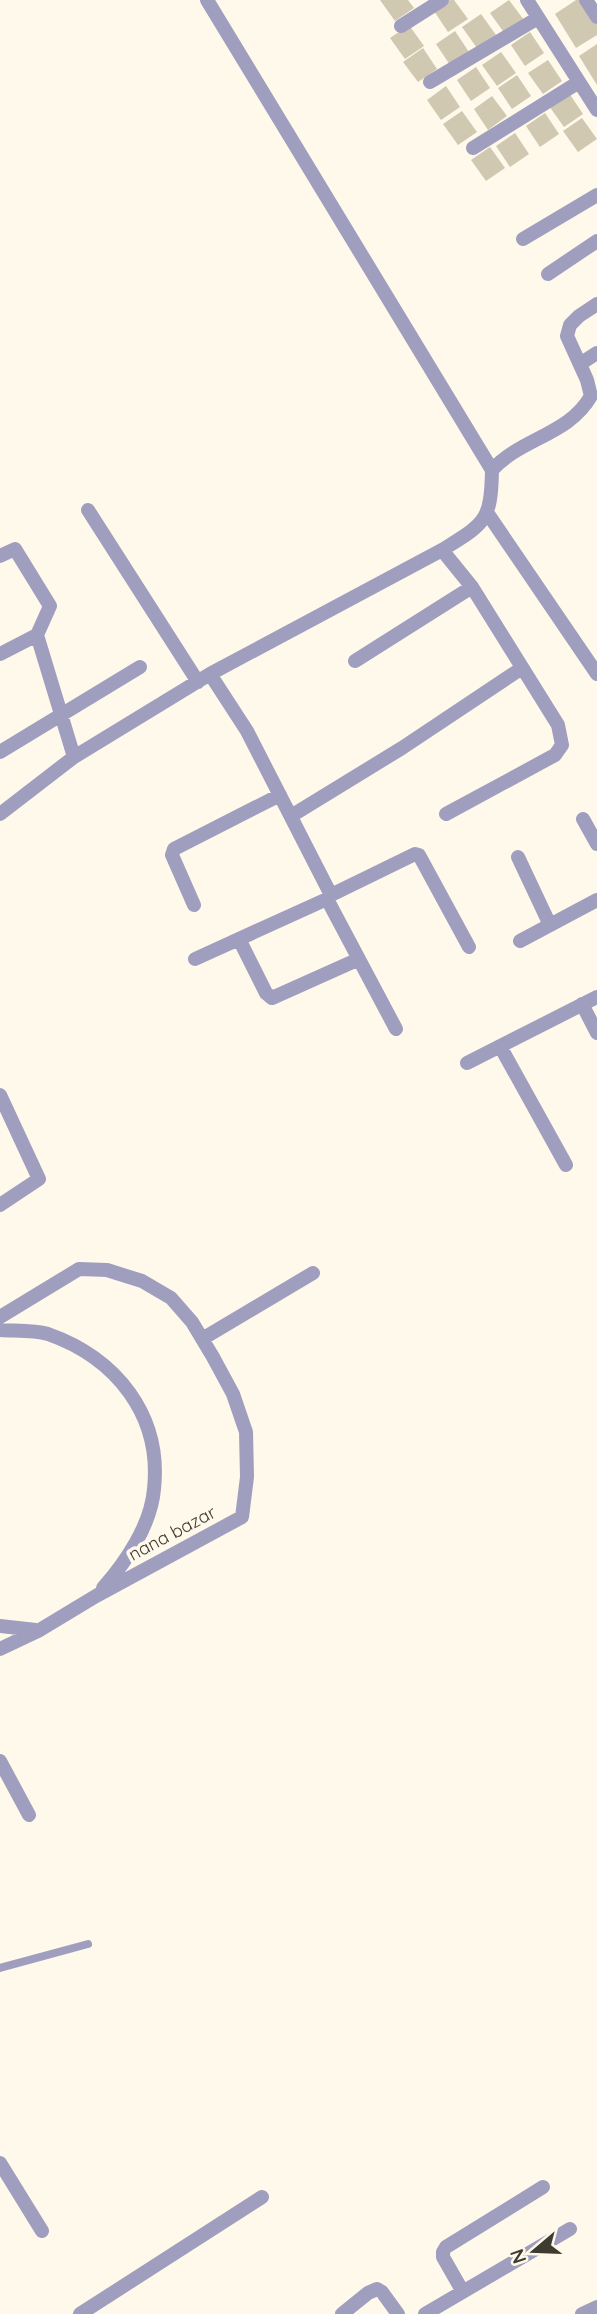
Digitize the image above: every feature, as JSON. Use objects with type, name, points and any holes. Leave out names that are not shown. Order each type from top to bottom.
[{"type":"street","points":[[0,814],[74,757],[204,678],[442,550],[471,532],[488,514],[492,497],[492,470],[207,0]]},
{"type":"street","points":[[401,26],[442,0]]},
{"type":"street","points":[[527,0],[597,110]]},
{"type":"street","points":[[586,0],[597,17]]},
{"type":"street","points":[[430,82],[538,18]]},
{"type":"street","points":[[473,148],[579,82]]},
{"type":"street","points":[[523,239],[597,195]]},
{"type":"street","points":[[548,274],[597,241]]},
{"type":"street","points":[[492,470],[505,456],[570,422],[584,408],[591,396],[567,336],[570,325],[597,304]]},
{"type":"street","points":[[580,364],[597,353]]},
{"type":"street","points":[[88,510],[204,678],[247,731],[396,1029]]},
{"type":"street","points":[[488,514],[597,674]]},
{"type":"street","points":[[0,556],[15,549],[50,606],[37,635],[0,654]]},
{"type":"street","points":[[442,550],[472,587],[558,726],[562,745],[555,755],[446,814]]},
{"type":"street","points":[[355,661],[472,587]]},
{"type":"street","points":[[37,635],[74,757]]},
{"type":"street","points":[[0,752],[140,667]]},
{"type":"street","points":[[291,816],[402,748],[522,668]]},
{"type":"street","points":[[194,905],[173,855],[174,849],[280,795]]},
{"type":"street","points":[[583,819],[597,844]]},
{"type":"street","points":[[195,958],[329,897],[415,854],[419,855],[469,947]]},
{"type":"street","points":[[518,857],[550,925]]},
{"type":"street","points":[[520,941],[597,900]]},
{"type":"street","points":[[239,939],[272,998],[359,959]]},
{"type":"street","points":[[467,1063],[597,997]]},
{"type":"street","points":[[582,1004],[597,1032]]},
{"type":"street","points":[[500,1046],[566,1165]]},
{"type":"street","points":[[0,1095],[39,1179],[0,1205]]},
{"type":"street","name":"nana bazar","points":[[0,1317],[79,1269],[107,1270],[142,1282],[171,1298],[192,1322],[233,1394],[246,1432],[247,1477],[242,1517],[96,1596],[38,1631],[0,1649]]},
{"type":"street","points":[[202,1339],[313,1273]]},
{"type":"street","points":[[0,1330],[46,1334],[93,1355],[129,1389],[153,1438],[155,1490],[142,1530],[123,1565],[96,1596]]},
{"type":"street","points":[[0,1626],[38,1631]]},
{"type":"street","points":[[0,1761],[29,1815]]},
{"type":"street","points":[[0,2163],[43,2231]]},
{"type":"street","points":[[463,2292],[443,2258],[446,2247],[543,2187]]},
{"type":"street","points":[[79,2314],[262,2197]]},
{"type":"street","points":[[425,2314],[570,2229]]},
{"type":"street","points":[[342,2314],[368,2292],[377,2289],[398,2314]]},
{"type":"street","points":[[582,2314],[597,2307]]},
{"type":"lane","points":[[0,1968],[88,1944]]},
{"type":"building","points":[[380,0],[408,0],[414,8],[395,21]]},
{"type":"building","points":[[454,0],[468,19],[448,32],[434,11]]},
{"type":"building","points":[[509,0],[524,20],[505,34],[490,13]]},
{"type":"building","points":[[576,0],[581,0],[597,24],[597,35],[576,48],[555,14]]},
{"type":"building","points":[[481,14],[496,35],[477,48],[462,27]]},
{"type":"building","points":[[409,25],[424,46],[405,59],[390,38]]},
{"type":"building","points":[[455,31],[469,52],[450,65],[436,44]]},
{"type":"building","points":[[530,32],[544,53],[525,66],[511,45]]},
{"type":"building","points":[[597,44],[597,85],[579,56]]},
{"type":"building","points":[[423,48],[437,69],[418,82],[403,62]]},
{"type":"building","points":[[501,52],[516,73],[497,86],[482,65]]},
{"type":"building","points":[[548,60],[562,81],[543,94],[528,73]]},
{"type":"building","points":[[476,67],[490,88],[471,101],[457,80]]},
{"type":"building","points":[[517,75],[531,96],[512,109],[498,88]]},
{"type":"building","points":[[446,86],[460,107],[441,120],[427,100]]},
{"type":"building","points":[[569,93],[583,114],[564,127],[549,106]]},
{"type":"building","points":[[492,96],[507,116],[488,130],[474,109]]},
{"type":"building","points":[[462,111],[477,132],[458,145],[443,124]]},
{"type":"building","points":[[545,113],[559,134],[540,147],[526,126]]},
{"type":"building","points":[[582,118],[597,139],[578,152],[563,131]]},
{"type":"building","points":[[515,133],[529,154],[510,167],[496,146]]},
{"type":"building","points":[[490,147],[505,168],[486,181],[471,160]]}]
